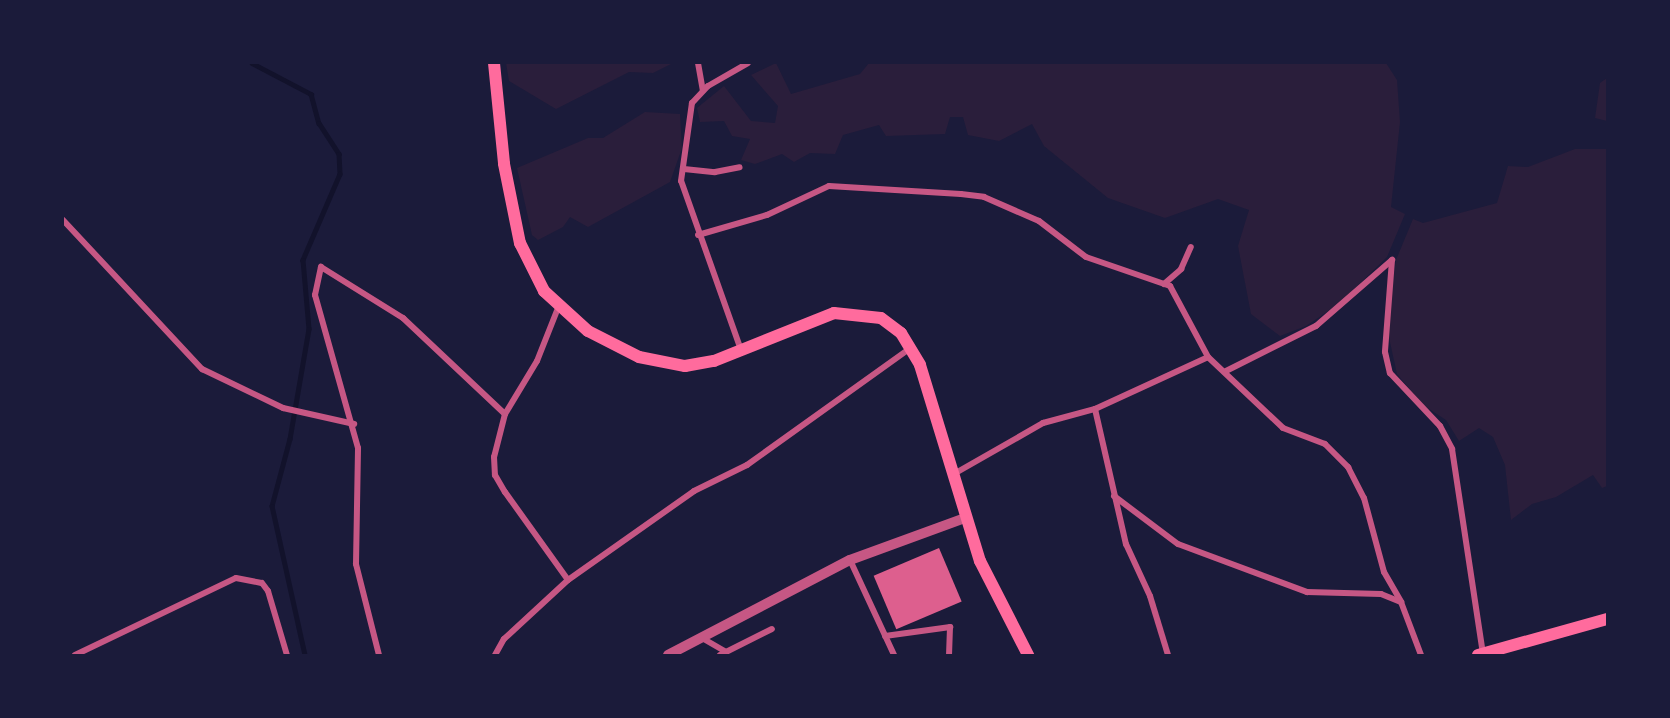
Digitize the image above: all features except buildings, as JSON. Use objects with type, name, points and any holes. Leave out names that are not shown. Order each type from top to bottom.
[{"type":"main road","points":[[494,63],[517,233],[537,282],[558,308],[607,342],[669,365],[699,365],[741,350],[813,319],[847,312],[881,318],[912,347],[965,518],[986,576],[1028,655]]},
{"type":"main road","points":[[1480,654],[1607,619]]},
{"type":"street","points":[[698,63],[703,91]]},
{"type":"street","points":[[741,350],[698,235],[681,181],[692,103],[703,91],[748,63]]},
{"type":"street","points":[[684,169],[715,172],[740,166]]},
{"type":"street","points":[[698,235],[767,214],[830,186],[961,194],[984,197],[1039,222],[1086,257],[1164,284],[1182,305],[1208,357],[1226,371],[1283,428],[1325,444],[1348,467],[1364,498],[1384,572],[1401,602],[1421,655]]},
{"type":"street","points":[[63,220],[202,369],[285,409],[354,424]]},
{"type":"street","points":[[1164,284],[1181,269],[1191,247]]},
{"type":"street","points":[[1226,371],[1316,326],[1392,260],[1385,352],[1390,373],[1440,426],[1452,449],[1480,654]]},
{"type":"street","points":[[379,655],[356,564],[354,424],[315,295],[321,267],[403,318],[505,414]]},
{"type":"street","points":[[558,308],[537,362],[505,414],[496,440],[495,475],[568,580]]},
{"type":"street","points":[[495,655],[504,639],[568,580],[694,491],[747,465],[912,347]]},
{"type":"street","points":[[952,475],[1043,423],[1095,409],[1208,357]]},
{"type":"street","points":[[1095,409],[1126,544],[1150,596],[1168,655]]},
{"type":"street","points":[[1114,496],[1178,544],[1307,592],[1381,594],[1401,602]]},
{"type":"street","points":[[668,655],[850,560],[965,518]]},
{"type":"street","points":[[850,560],[894,655]]},
{"type":"street","points":[[75,655],[236,578],[262,583],[268,591],[286,655]]},
{"type":"street","points":[[885,636],[950,627],[949,655]]},
{"type":"street","points":[[702,637],[723,654],[772,629]]},
{"type":"shaded area","points":[[506,63],[673,63],[653,73],[629,72],[556,109],[509,81]]},
{"type":"shaded area","points":[[776,63],[791,94],[860,74],[869,63],[1386,63],[1397,80],[1400,122],[1391,207],[1405,214],[1387,257],[1340,303],[1306,326],[1280,336],[1251,314],[1238,246],[1249,210],[1218,199],[1165,218],[1108,198],[1044,146],[1032,124],[999,141],[968,135],[963,117],[950,117],[945,134],[886,136],[879,125],[843,135],[835,154],[810,153],[794,162],[782,154],[755,164],[741,160],[750,139],[732,136],[724,121],[700,122],[697,108],[724,86],[751,121],[775,123],[778,106],[751,75]]},
{"type":"shaded area","points":[[1607,78],[1607,121],[1595,118],[1600,83]]},
{"type":"shaded area","points":[[645,112],[680,114],[682,148],[670,182],[588,227],[570,217],[563,227],[538,240],[532,235],[517,168],[588,138],[603,138]]},
{"type":"shaded area","points":[[1575,149],[1607,149],[1607,486],[1602,488],[1593,475],[1556,497],[1532,504],[1511,520],[1505,465],[1493,437],[1479,428],[1459,441],[1446,420],[1423,405],[1397,374],[1386,324],[1396,260],[1413,219],[1423,223],[1497,203],[1508,166],[1528,167]]},
{"type":"waterway","points":[[252,63],[311,94],[319,123],[339,154],[340,174],[303,260],[309,329],[290,439],[272,506],[305,655]]}]
